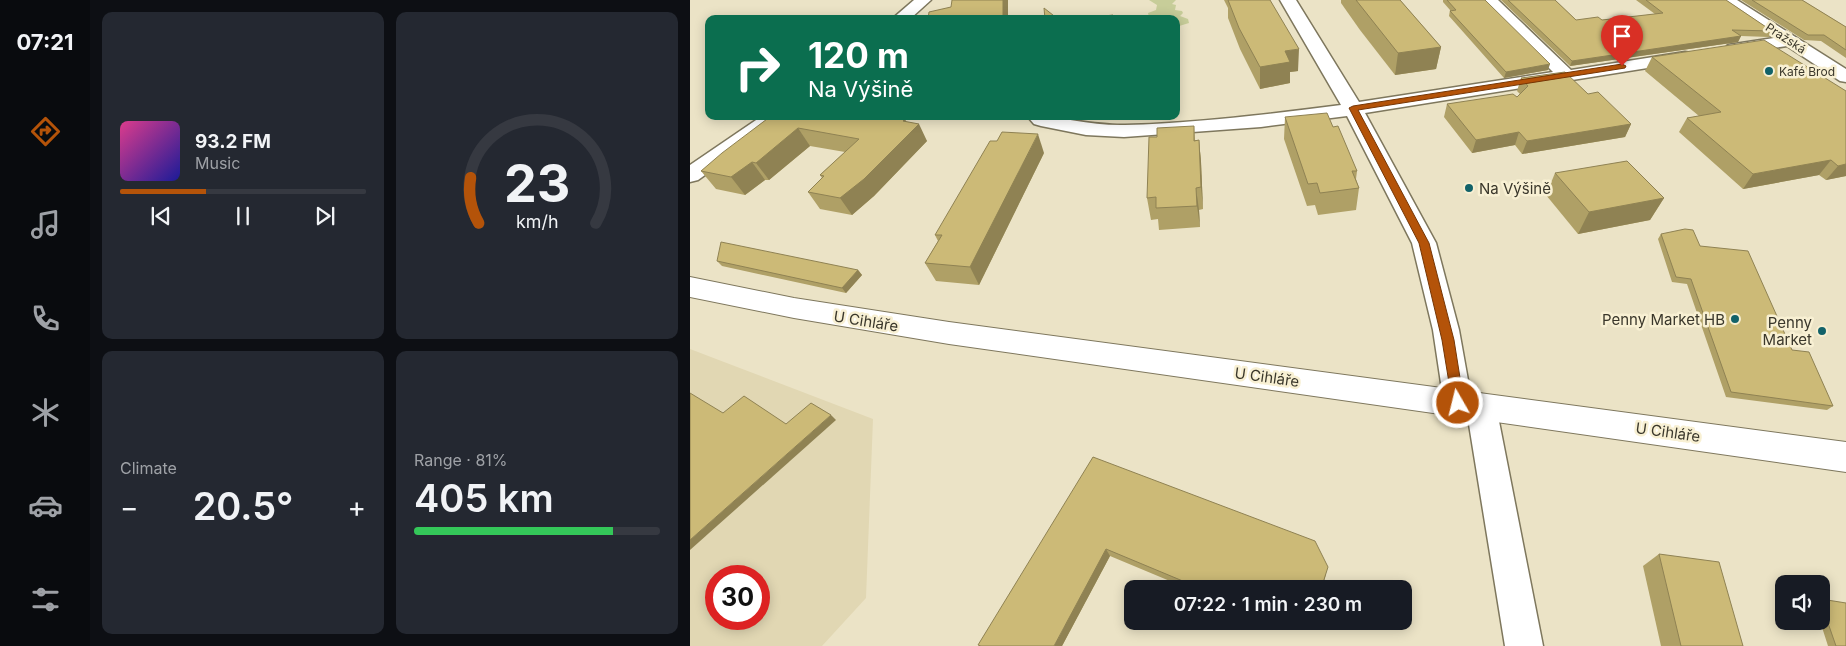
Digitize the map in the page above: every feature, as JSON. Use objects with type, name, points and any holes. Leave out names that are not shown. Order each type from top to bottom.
[{"type":"main road","name":"U Cihláře","points":[[690,287],[794,308],[888,324],[1846,457]]},
{"type":"street","points":[[905,15],[923,0]]},
{"type":"street","points":[[1288,0],[1353,108],[1424,243],[1446,330],[1470,405],[1524,646]]},
{"type":"street","points":[[1489,0],[1566,75]]},
{"type":"street","name":"Pražská","points":[[1726,0],[1846,77]]},
{"type":"street","points":[[1722,51],[1790,40]]},
{"type":"street","points":[[1041,120],[1086,129],[1124,131],[1260,121],[1702,54]]},
{"type":"street","points":[[690,175],[769,120]]},
{"type":"shaded area","points":[[690,349],[873,419],[866,598],[822,646],[690,646]]},
{"type":"green space","points":[[1149,0],[1176,0],[1172,4],[1176,5],[1175,10],[1182,11],[1183,13],[1180,16],[1148,15],[1148,13],[1156,10],[1157,5]]},
{"type":"green space","points":[[1180,16],[1188,19],[1189,23],[1180,26]]},
{"type":"building","points":[[952,0],[1003,0],[1003,15],[929,15],[929,12],[951,7]]},
{"type":"building","points":[[1228,0],[1270,0],[1299,49],[1285,51],[1290,62],[1260,67],[1239,28]]},
{"type":"building","points":[[1356,0],[1400,0],[1441,47],[1398,53]]},
{"type":"building","points":[[1447,0],[1485,0],[1550,64],[1506,72],[1450,11],[1456,10]]},
{"type":"building","points":[[1508,0],[1555,0],[1576,20],[1598,17],[1602,20],[1663,13],[1646,0],[1726,0],[1772,31],[1732,30],[1741,36],[1572,61]]},
{"type":"building","points":[[1752,0],[1802,0],[1846,27],[1846,50],[1824,35],[1808,35]]},
{"type":"building","points":[[1044,8],[1053,15],[1045,15]]},
{"type":"building","points":[[1764,40],[1846,91],[1846,164],[1838,166],[1831,160],[1753,174],[1687,118],[1721,112],[1652,57]]},
{"type":"building","points":[[1565,72],[1588,94],[1598,92],[1631,124],[1527,141],[1519,132],[1476,140],[1447,104],[1513,94],[1517,97],[1528,86],[1521,78]]},
{"type":"building","points":[[1327,113],[1333,127],[1338,126],[1357,171],[1352,171],[1359,188],[1320,193],[1317,183],[1308,184],[1285,117]]},
{"type":"building","points":[[766,120],[904,120],[919,124],[864,179],[840,198],[808,192],[824,176],[820,175],[859,139],[798,128],[756,163],[752,162],[731,177],[701,171]]},
{"type":"building","points":[[1194,126],[1194,141],[1199,140],[1201,187],[1196,188],[1197,206],[1156,208],[1156,197],[1147,198],[1149,137],[1157,137],[1157,128]]},
{"type":"building","points":[[1002,132],[1038,134],[970,267],[925,263],[942,235],[935,235],[990,141],[997,141]]},
{"type":"building","points":[[1627,161],[1664,198],[1589,212],[1555,173]]},
{"type":"building","name":"Penny Market HB","points":[[1685,229],[1693,230],[1700,246],[1748,251],[1792,350],[1809,352],[1833,406],[1731,392],[1691,279],[1676,277],[1661,234]]},
{"type":"building","points":[[721,242],[858,270],[842,288],[717,261]]},
{"type":"building","points":[[690,393],[723,413],[744,396],[786,424],[811,403],[831,415],[690,540]]},
{"type":"building","points":[[1093,457],[1315,541],[1328,567],[1324,580],[1180,580],[1106,549],[1054,646],[978,645]]},
{"type":"building","points":[[1659,554],[1719,562],[1743,646],[1681,646]]},
{"type":"building","points":[[1830,600],[1846,603],[1846,646],[1836,646],[1830,629]]},
{"type":"place","name":"Kafé Brod","points":[[1769,71]]},
{"type":"place","name":"Na Výšině","points":[[1469,188]]},
{"type":"place","name":"Penny Market HB","points":[[1735,319]]},
{"type":"place","name":"Penny Market","points":[[1822,331]]},
{"type":"route","points":[[1458,403],[1448,340],[1424,243],[1353,108],[1622,66]]}]
